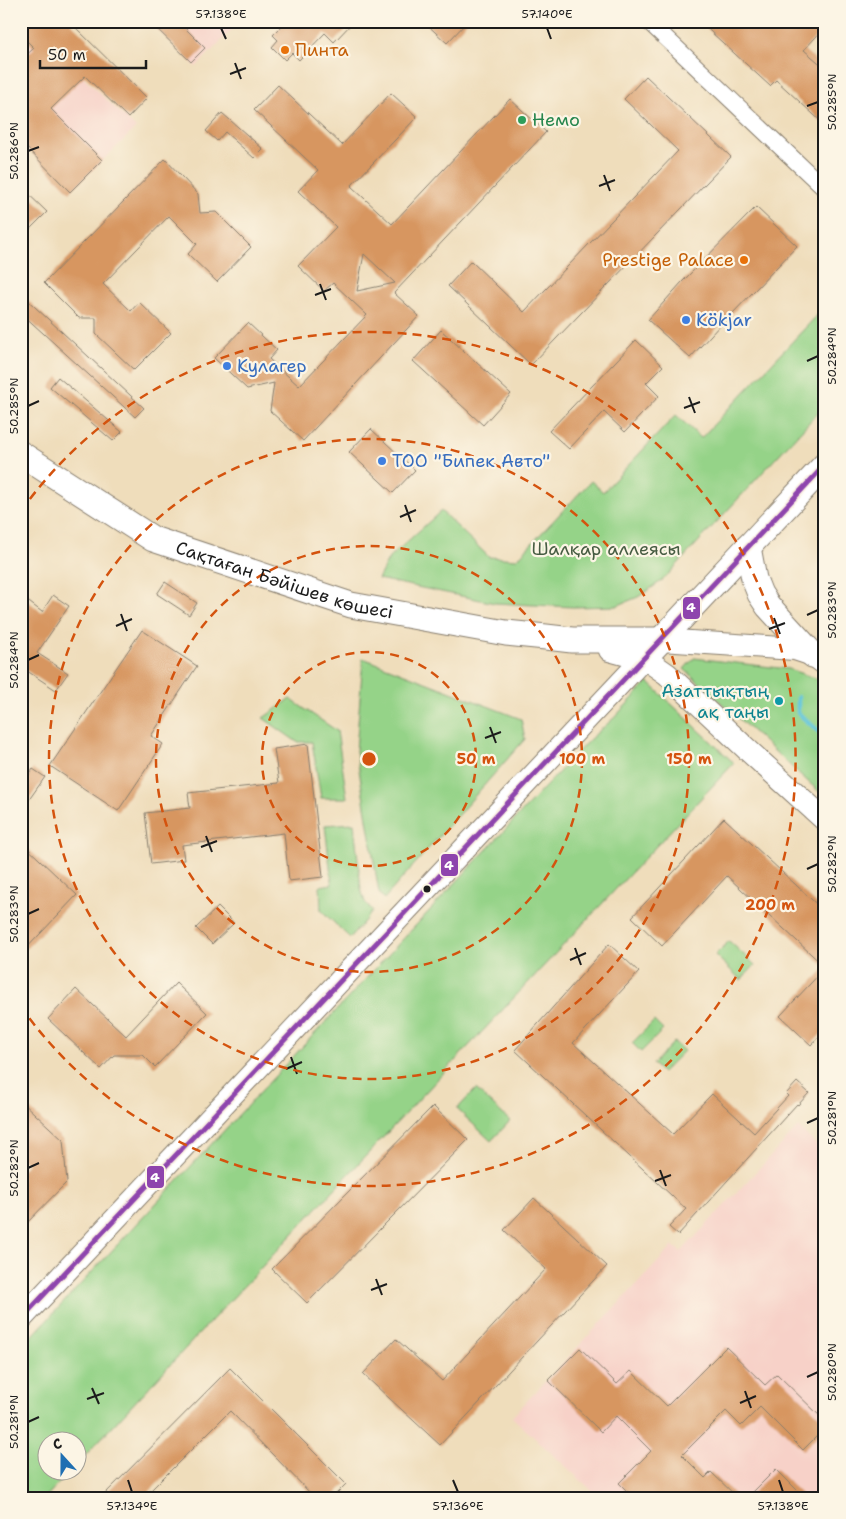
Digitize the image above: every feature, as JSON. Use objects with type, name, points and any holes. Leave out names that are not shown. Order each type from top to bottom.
[{"type":"main road","name":"Сақтаған Бәйішев көшесі","points":[[21,454],[154,539],[352,605],[506,633],[652,649]]},
{"type":"main road","points":[[21,1319],[825,465]]},
{"type":"main road","points":[[748,547],[754,579],[760,594],[768,606],[819,659]]},
{"type":"main road","points":[[652,649],[795,649],[819,659]]},
{"type":"main road","points":[[652,649],[667,674],[750,753],[825,820]]},
{"type":"street","points":[[648,21],[825,189]]},
{"type":"shaded area","points":[[21,21],[39,35],[136,128],[70,192],[21,142]]},
{"type":"shaded area","points":[[149,21],[240,21],[196,67]]},
{"type":"shaded area","points":[[798,1127],[825,1153],[825,1498],[600,1498],[512,1417],[673,1246],[681,1252]]},
{"type":"green space","name":"Шалқар аллеясы","points":[[825,307],[825,405],[663,580],[638,597],[616,606],[573,607],[495,603],[378,579],[389,558],[441,511],[489,557],[517,559],[591,481],[603,492],[676,415],[701,438]]},
{"type":"green space","points":[[363,658],[521,719],[525,739],[384,899],[379,893],[356,751]]},
{"type":"green space","points":[[694,658],[788,669],[815,678],[825,687],[825,797],[684,669]]},
{"type":"green space","points":[[648,682],[734,763],[88,1452],[88,1432],[38,1432],[38,1482],[60,1482],[45,1498],[21,1498],[21,1348],[589,740],[614,718]]},
{"type":"green space","points":[[290,699],[337,731],[347,798],[321,798],[312,742],[297,742],[263,718]]},
{"type":"green space","points":[[354,823],[361,889],[365,902],[373,911],[350,938],[321,910],[320,886],[332,884],[325,825]]},
{"type":"green space","points":[[729,941],[755,965],[741,980],[715,955]]},
{"type":"green space","points":[[654,1021],[663,1030],[641,1052],[632,1043]]},
{"type":"green space","points":[[674,1042],[684,1051],[662,1073],[653,1064]]},
{"type":"green space","points":[[476,1089],[510,1121],[491,1141],[457,1109]]},
{"type":"building","points":[[21,21],[69,21],[147,98],[128,118],[85,76],[51,109],[102,160],[70,192],[21,142],[21,60],[34,48],[21,35]]},
{"type":"building","points":[[149,21],[178,21],[205,48],[191,62]]},
{"type":"building","points":[[287,21],[354,21],[334,42],[325,33],[299,60],[292,53],[285,60],[272,47],[278,40],[273,35]]},
{"type":"building","points":[[423,21],[468,21],[447,43]]},
{"type":"building","points":[[699,21],[764,21],[771,28],[777,21],[825,21],[825,27],[804,50],[825,68],[825,125],[776,80],[770,86]]},
{"type":"building","points":[[646,76],[731,157],[531,365],[448,286],[471,261],[524,312],[678,151],[624,99]]},
{"type":"building","points":[[278,85],[342,145],[391,93],[417,117],[351,186],[392,224],[510,99],[546,132],[394,293],[419,316],[303,441],[270,411],[274,383],[247,389],[214,358],[248,323],[277,350],[269,359],[299,386],[367,315],[333,283],[324,291],[298,266],[336,227],[298,191],[318,170],[254,110]],"holes":[[[364,254],[395,283],[357,291]]]},
{"type":"building","points":[[222,113],[263,149],[254,158],[225,132],[217,141],[206,131]]},
{"type":"building","points":[[165,159],[198,194],[200,213],[216,212],[251,247],[217,282],[188,254],[197,244],[169,216],[103,284],[131,311],[139,302],[171,333],[134,370],[96,334],[96,318],[79,318],[44,283]]},
{"type":"building","points":[[21,187],[47,212],[21,238]]},
{"type":"building","points":[[756,207],[797,246],[690,358],[648,320],[682,282]]},
{"type":"building","points":[[21,294],[144,408],[135,417],[21,313]]},
{"type":"building","points":[[441,330],[511,394],[483,425],[413,361]]},
{"type":"building","points":[[636,340],[663,366],[646,383],[659,396],[625,432],[604,412],[569,449],[549,431]]},
{"type":"building","points":[[58,377],[122,432],[113,441],[50,387]]},
{"type":"building","name":"ТОО \"Бипек Авто\"","points":[[371,429],[415,470],[393,493],[349,452]]},
{"type":"building","points":[[165,582],[197,603],[189,615],[157,594]]},
{"type":"building","points":[[53,595],[69,606],[37,653],[68,673],[56,690],[21,667],[21,596],[42,612]]},
{"type":"building","points":[[142,630],[197,666],[151,736],[163,744],[118,811],[50,766]]},
{"type":"building","points":[[308,744],[323,877],[289,881],[284,833],[182,845],[184,860],[151,864],[145,813],[190,808],[188,793],[279,783],[274,749]]},
{"type":"building","points":[[33,769],[45,777],[21,811],[21,785]]},
{"type":"building","points":[[724,818],[825,912],[825,967],[727,876],[662,946],[632,917]]},
{"type":"building","points":[[21,842],[77,895],[21,954]]},
{"type":"building","points":[[218,907],[234,923],[212,944],[196,928]]},
{"type":"building","points":[[609,944],[639,972],[573,1043],[673,1134],[712,1094],[754,1133],[788,1096],[786,1094],[797,1082],[809,1093],[678,1235],[669,1227],[686,1209],[515,1050]]},
{"type":"building","points":[[825,968],[825,1030],[811,1045],[780,1016]]},
{"type":"building","points":[[176,983],[207,1013],[155,1067],[143,1055],[114,1055],[101,1069],[48,1019],[76,989],[126,1036]]},
{"type":"building","points":[[21,1101],[63,1140],[67,1182],[21,1229],[21,1171],[28,1164],[21,1158]]},
{"type":"building","points":[[433,1106],[468,1140],[307,1303],[272,1269]]},
{"type":"building","points":[[534,1198],[607,1266],[440,1445],[363,1374],[396,1339],[442,1381],[546,1269],[504,1230]]},
{"type":"building","points":[[726,1347],[765,1385],[777,1374],[825,1421],[825,1428],[803,1450],[760,1407],[741,1426],[726,1411],[682,1455],[705,1478],[711,1472],[738,1498],[634,1498],[619,1483],[651,1451],[616,1416],[601,1432],[548,1380],[580,1348],[617,1384],[631,1371],[667,1406]]},
{"type":"building","points":[[230,1368],[346,1484],[332,1498],[315,1498],[230,1411],[143,1498],[101,1498]]},
{"type":"building","points":[[776,1469],[805,1498],[747,1498]]},
{"type":"waterway","points":[[798,697],[798,713],[825,737]]},
{"type":"transit line","name":"4","points":[[21,1319],[825,465]]},
{"type":"place","name":"Пинта","points":[[285,50]]},
{"type":"place","name":"Немо","points":[[522,120]]},
{"type":"place","name":"Prestige Palace","points":[[744,260]]},
{"type":"place","name":"Kökjar","points":[[686,320]]},
{"type":"place","name":"Кулагер","points":[[227,366]]},
{"type":"place","name":"ТОО \"Бипек Авто\"","points":[[382,461]]},
{"type":"place","name":"Азаттықтың ақ таңы","points":[[779,701]]}]
